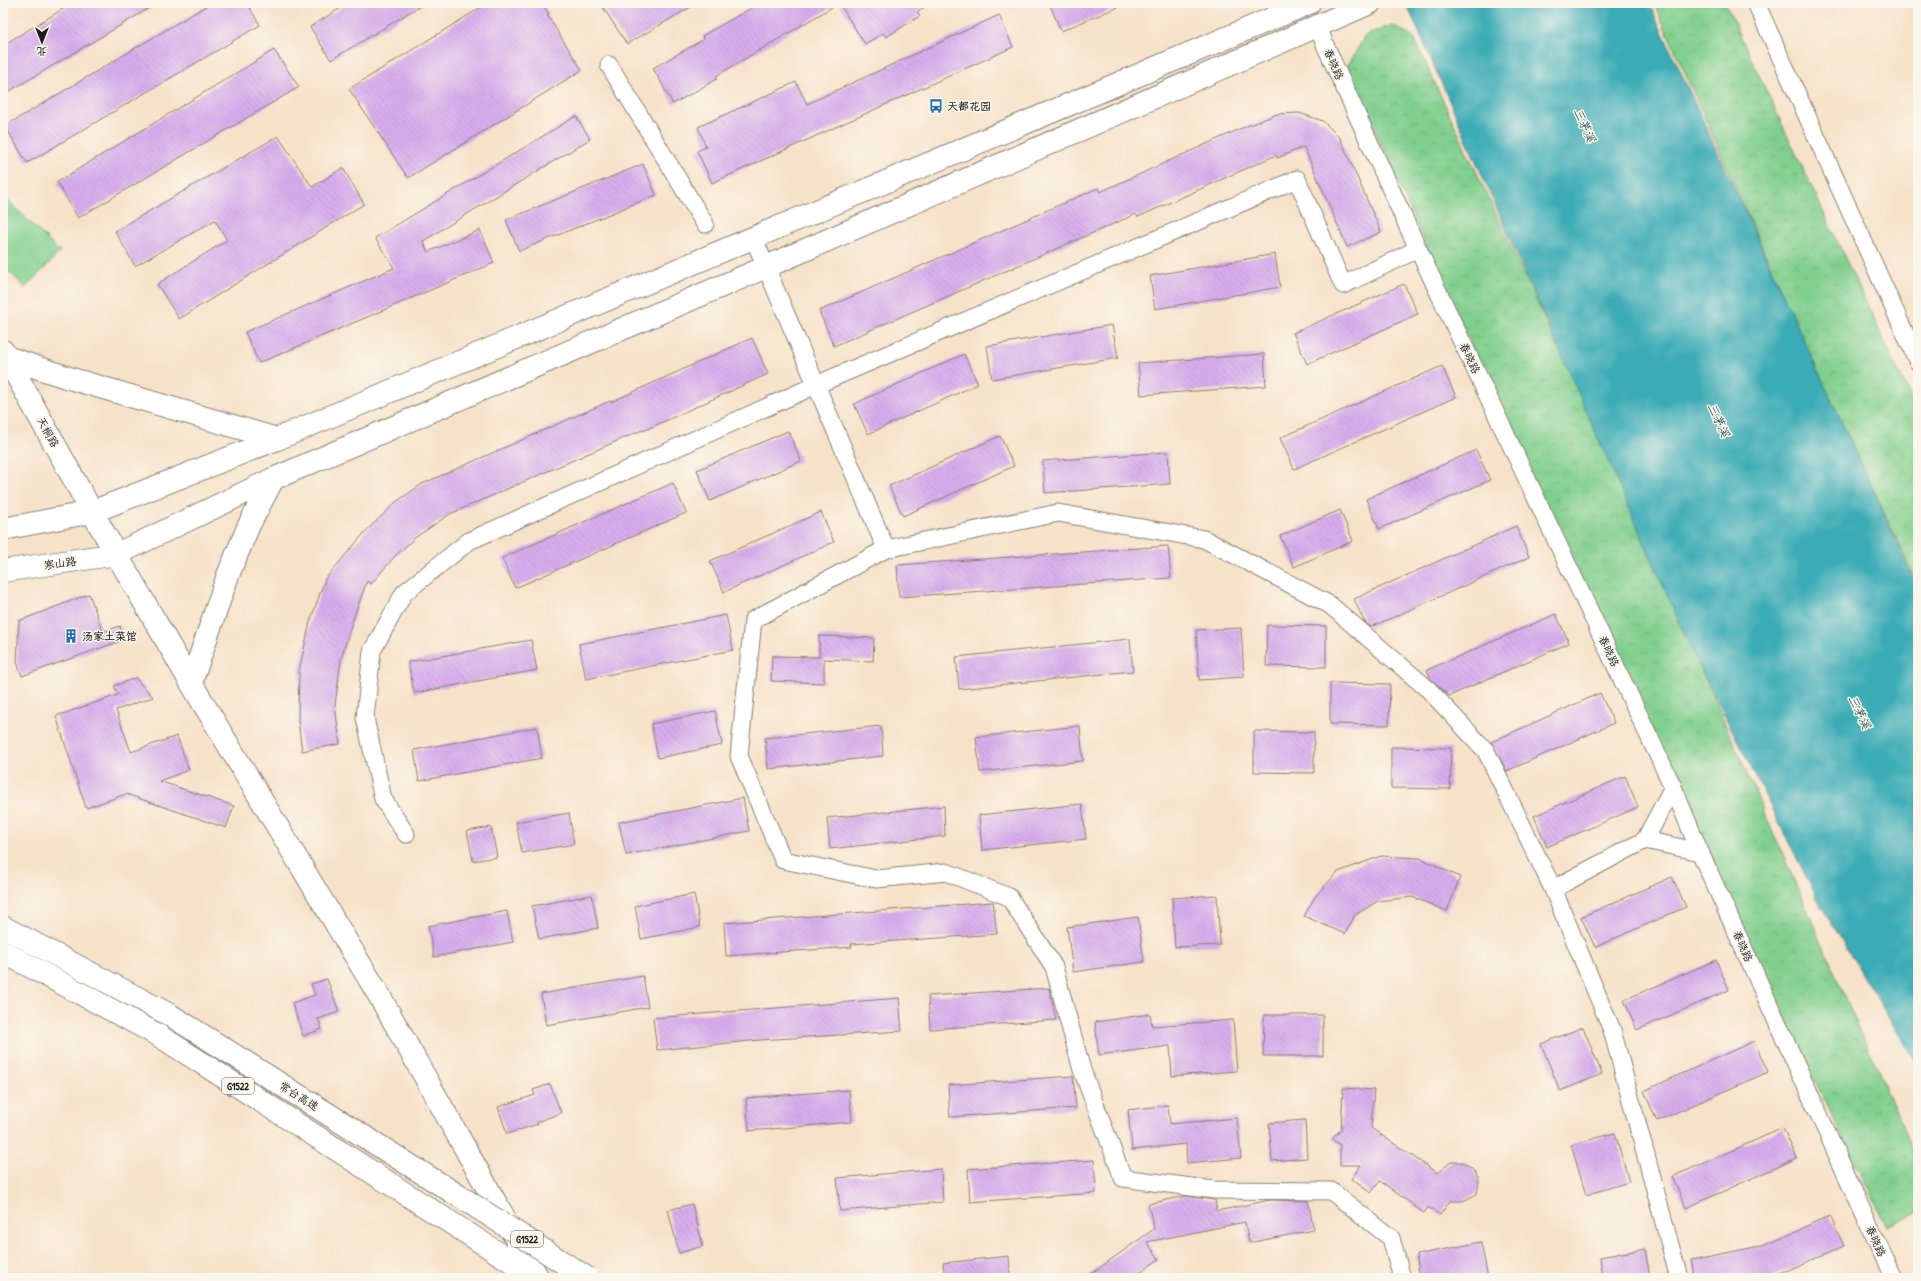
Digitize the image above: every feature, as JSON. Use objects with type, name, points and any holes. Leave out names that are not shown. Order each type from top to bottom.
[{"type":"main road","points":[[3,529],[92,512],[277,439],[754,239],[1309,3]]},
{"type":"main road","name":"寒山路","points":[[3,571],[117,554],[273,478],[766,267],[1370,3]]},
{"type":"main road","points":[[5,354],[69,378],[277,439]]},
{"type":"main road","name":"天桐路","points":[[5,354],[92,512],[191,684],[380,997],[538,1278]]},
{"type":"main road","points":[[191,684],[228,575],[249,525],[273,478]]},
{"type":"main road","name":"常台高速","points":[[3,927],[170,1016],[588,1278]]},
{"type":"main road","name":"G1522","points":[[3,952],[158,1035],[538,1278]]},
{"type":"street","points":[[1756,3],[1918,362]]},
{"type":"street","name":"春晓路","points":[[1318,27],[1418,249],[1673,787],[1700,852],[1893,1278]]},
{"type":"street","points":[[609,65],[705,224]]},
{"type":"street","points":[[406,834],[383,799],[365,718],[372,652],[404,593],[469,541],[816,386],[1297,179],[1343,285],[1418,249]]},
{"type":"street","points":[[754,239],[886,549]]},
{"type":"street","points":[[1402,1278],[1391,1238],[1331,1191],[1214,1190],[1123,1178],[1082,1070],[1054,967],[1009,897],[946,872],[876,879],[783,860],[739,756],[754,620],[886,549],[1058,513],[1204,539],[1330,605],[1429,690],[1486,752],[1553,889],[1612,1030],[1679,1278]]},
{"type":"street","points":[[1553,889],[1645,840],[1673,787]]},
{"type":"street","points":[[1645,840],[1700,852]]},
{"type":"green space","points":[[1654,3],[1725,3],[1918,413],[1918,584],[1803,340]]},
{"type":"green space","points":[[1391,25],[1413,36],[1583,401],[1918,1162],[1918,1212],[1887,1226],[1701,853],[1427,248],[1347,67],[1365,36]]},
{"type":"green space","points":[[3,195],[60,252],[25,288],[3,265]]},
{"type":"water","name":"三茅溪","points":[[1406,3],[1649,3],[1918,588],[1918,1066],[1821,906],[1692,651]]},
{"type":"building","points":[[73,3],[158,3],[3,95],[3,45]]},
{"type":"building","points":[[211,3],[247,3],[260,25],[27,163],[5,126]]},
{"type":"building","points":[[349,3],[425,3],[331,60],[310,27]]},
{"type":"building","points":[[488,3],[542,3],[549,14],[547,15],[582,70],[408,178],[349,89]]},
{"type":"building","points":[[600,3],[698,3],[627,44]]},
{"type":"building","points":[[760,3],[839,3],[716,76],[717,79],[673,104],[653,68],[704,39],[702,36]]},
{"type":"building","points":[[839,3],[931,3],[917,12],[920,16],[886,37],[883,33],[865,44]]},
{"type":"building","points":[[1049,3],[1128,3],[1061,31]]},
{"type":"building","points":[[999,15],[1013,47],[712,183],[697,151],[706,147],[698,127],[796,82],[807,104]]},
{"type":"building","points":[[274,50],[299,87],[78,218],[57,182]]},
{"type":"building","points":[[1299,113],[1323,121],[1340,138],[1381,232],[1347,247],[1304,147],[1277,158],[1276,155],[1138,217],[1136,214],[834,346],[819,311],[1098,188],[1100,192],[1242,128],[1277,114]]},
{"type":"building","points":[[576,116],[590,139],[423,241],[428,252],[480,230],[494,263],[259,363],[245,332],[394,268],[375,238]]},
{"type":"building","points":[[278,136],[312,187],[343,168],[364,204],[179,319],[157,284],[227,240],[215,220],[135,266],[115,231]]},
{"type":"building","points":[[643,164],[656,195],[519,251],[506,220]]},
{"type":"building","points":[[1275,254],[1280,287],[1155,309],[1150,276]]},
{"type":"building","points":[[1404,284],[1418,314],[1307,364],[1293,333]]},
{"type":"building","points":[[1112,325],[1118,358],[992,379],[987,346]]},
{"type":"building","points":[[752,338],[768,374],[643,431],[642,430],[450,514],[416,537],[395,556],[371,584],[367,581],[352,622],[341,659],[335,705],[340,744],[302,751],[298,720],[299,671],[310,622],[325,579],[366,531],[396,502],[422,484],[610,401],[611,402]]},
{"type":"building","points":[[964,354],[978,384],[868,434],[854,404]]},
{"type":"building","points":[[1264,354],[1266,386],[1141,395],[1138,363]]},
{"type":"building","points":[[1442,366],[1456,397],[1294,469],[1280,438]]},
{"type":"building","points":[[788,431],[801,461],[710,501],[697,470]]},
{"type":"building","points":[[1000,436],[1014,466],[903,516],[889,486]]},
{"type":"building","points":[[1476,450],[1490,480],[1379,529],[1366,499]]},
{"type":"building","points":[[1168,452],[1170,484],[1045,493],[1043,461]]},
{"type":"building","points":[[673,483],[686,513],[515,588],[502,558]]},
{"type":"building","points":[[1340,510],[1353,541],[1294,567],[1280,536]]},
{"type":"building","points":[[821,512],[834,542],[724,592],[710,561]]},
{"type":"building","points":[[1516,526],[1529,557],[1371,627],[1364,621],[1354,599]]},
{"type":"building","points":[[1168,546],[1171,578],[899,597],[897,565]]},
{"type":"building","name":"汤家土菜馆","points":[[89,594],[103,632],[120,626],[123,640],[22,676],[17,662],[19,621]]},
{"type":"building","points":[[1556,614],[1569,643],[1449,696],[1431,679],[1427,670]]},
{"type":"building","points":[[726,615],[733,650],[586,679],[579,644]]},
{"type":"building","points":[[1267,625],[1326,626],[1326,667],[1266,666]]},
{"type":"building","points":[[1241,628],[1244,677],[1199,680],[1196,630]]},
{"type":"building","points":[[819,636],[874,638],[873,661],[824,659],[824,683],[771,681],[772,656],[819,657]]},
{"type":"building","points":[[1130,639],[1133,671],[959,689],[956,657]]},
{"type":"building","points":[[531,640],[537,670],[414,693],[408,662]]},
{"type":"building","points":[[135,678],[153,697],[116,710],[131,752],[177,736],[189,770],[159,781],[234,806],[226,828],[126,794],[86,808],[56,716],[118,695],[114,686]]},
{"type":"building","points":[[1330,683],[1390,684],[1389,725],[1330,724]]},
{"type":"building","points":[[1600,693],[1614,723],[1507,771],[1491,742]]},
{"type":"building","points":[[715,711],[722,745],[658,758],[651,724]]},
{"type":"building","points":[[881,726],[883,756],[768,769],[765,738]]},
{"type":"building","points":[[1080,726],[1083,761],[980,772],[976,737]]},
{"type":"building","points":[[537,727],[542,758],[419,781],[414,750]]},
{"type":"building","points":[[1254,731],[1314,732],[1314,773],[1254,772]]},
{"type":"building","points":[[1391,747],[1451,748],[1450,789],[1391,788]]},
{"type":"building","points":[[1625,776],[1638,807],[1547,847],[1534,816]]},
{"type":"building","points":[[743,798],[749,831],[626,855],[619,822]]},
{"type":"building","points":[[1082,804],[1086,839],[982,850],[979,815]]},
{"type":"building","points":[[944,806],[945,836],[830,849],[827,818]]},
{"type":"building","points":[[569,813],[574,844],[522,853],[516,822]]},
{"type":"building","points":[[491,827],[497,857],[473,861],[467,831]]},
{"type":"building","points":[[1381,856],[1420,858],[1460,877],[1447,911],[1412,897],[1378,901],[1355,915],[1345,934],[1304,916],[1316,895],[1338,872]]},
{"type":"building","points":[[1672,877],[1686,907],[1595,947],[1581,917]]},
{"type":"building","points":[[694,894],[700,927],[641,939],[635,906]]},
{"type":"building","points":[[592,895],[598,928],[539,939],[532,906]]},
{"type":"building","points":[[1217,895],[1220,945],[1175,947],[1172,898]]},
{"type":"building","points":[[993,902],[997,934],[851,944],[852,947],[726,956],[724,923]]},
{"type":"building","points":[[507,911],[513,942],[434,957],[428,926]]},
{"type":"building","points":[[1138,917],[1144,962],[1073,972],[1067,927]]},
{"type":"building","points":[[1716,960],[1729,990],[1637,1030],[1624,1000]]},
{"type":"building","points":[[643,976],[648,1007],[546,1025],[541,994]]},
{"type":"building","points":[[327,979],[339,1012],[318,1019],[322,1029],[303,1036],[292,1003],[315,995],[311,984]]},
{"type":"building","points":[[1049,988],[1056,1020],[930,1029],[928,996]]},
{"type":"building","points":[[899,998],[902,1031],[760,1040],[657,1050],[653,1018]]},
{"type":"building","points":[[1150,1014],[1152,1026],[1233,1020],[1237,1071],[1172,1076],[1170,1046],[1099,1055],[1095,1022]]},
{"type":"building","points":[[1264,1015],[1323,1015],[1323,1056],[1263,1056]]},
{"type":"building","points":[[1583,1027],[1602,1074],[1560,1091],[1541,1044]]},
{"type":"building","points":[[1754,1041],[1768,1072],[1657,1121],[1644,1091]]},
{"type":"building","points":[[1073,1076],[1076,1108],[950,1117],[948,1085]]},
{"type":"building","points":[[550,1084],[561,1113],[537,1122],[538,1124],[507,1134],[498,1107],[535,1095],[533,1090]]},
{"type":"building","points":[[1343,1088],[1374,1090],[1371,1128],[1437,1173],[1451,1162],[1463,1162],[1475,1170],[1479,1181],[1477,1194],[1463,1201],[1450,1201],[1440,1215],[1428,1207],[1424,1213],[1380,1181],[1371,1193],[1351,1179],[1361,1165],[1340,1165],[1340,1145],[1332,1139],[1341,1130]]},
{"type":"building","points":[[849,1090],[852,1122],[749,1131],[746,1098]]},
{"type":"building","points":[[1168,1105],[1170,1124],[1237,1118],[1241,1158],[1187,1163],[1186,1144],[1132,1150],[1128,1110]]},
{"type":"building","points":[[1305,1120],[1307,1158],[1272,1161],[1269,1123]]},
{"type":"building","points":[[1783,1128],[1797,1158],[1686,1208],[1672,1177]]},
{"type":"building","points":[[1615,1133],[1629,1182],[1586,1195],[1571,1145]]},
{"type":"building","points":[[1094,1160],[1096,1193],[970,1202],[968,1169]]},
{"type":"building","points":[[941,1169],[943,1202],[840,1211],[837,1178]]},
{"type":"building","points":[[1186,1196],[1215,1200],[1217,1211],[1270,1200],[1308,1201],[1314,1230],[1249,1243],[1245,1222],[1147,1242],[1159,1259],[1132,1278],[1085,1278],[1154,1229],[1148,1204]]},
{"type":"building","points":[[692,1204],[703,1246],[679,1253],[668,1210]]},
{"type":"building","points":[[1830,1216],[1844,1246],[1770,1278],[1695,1278],[1691,1260],[1760,1246]]},
{"type":"building","points":[[1481,1242],[1488,1278],[1420,1278],[1416,1255]]},
{"type":"building","points":[[1645,1249],[1650,1278],[1603,1278],[1600,1257]]},
{"type":"building","points":[[1009,1256],[1010,1278],[945,1278],[943,1263]]},
{"type":"place","name":"天都花园","points":[[936,106]]},
{"type":"place","name":"汤家土菜馆","points":[[71,636]]}]
